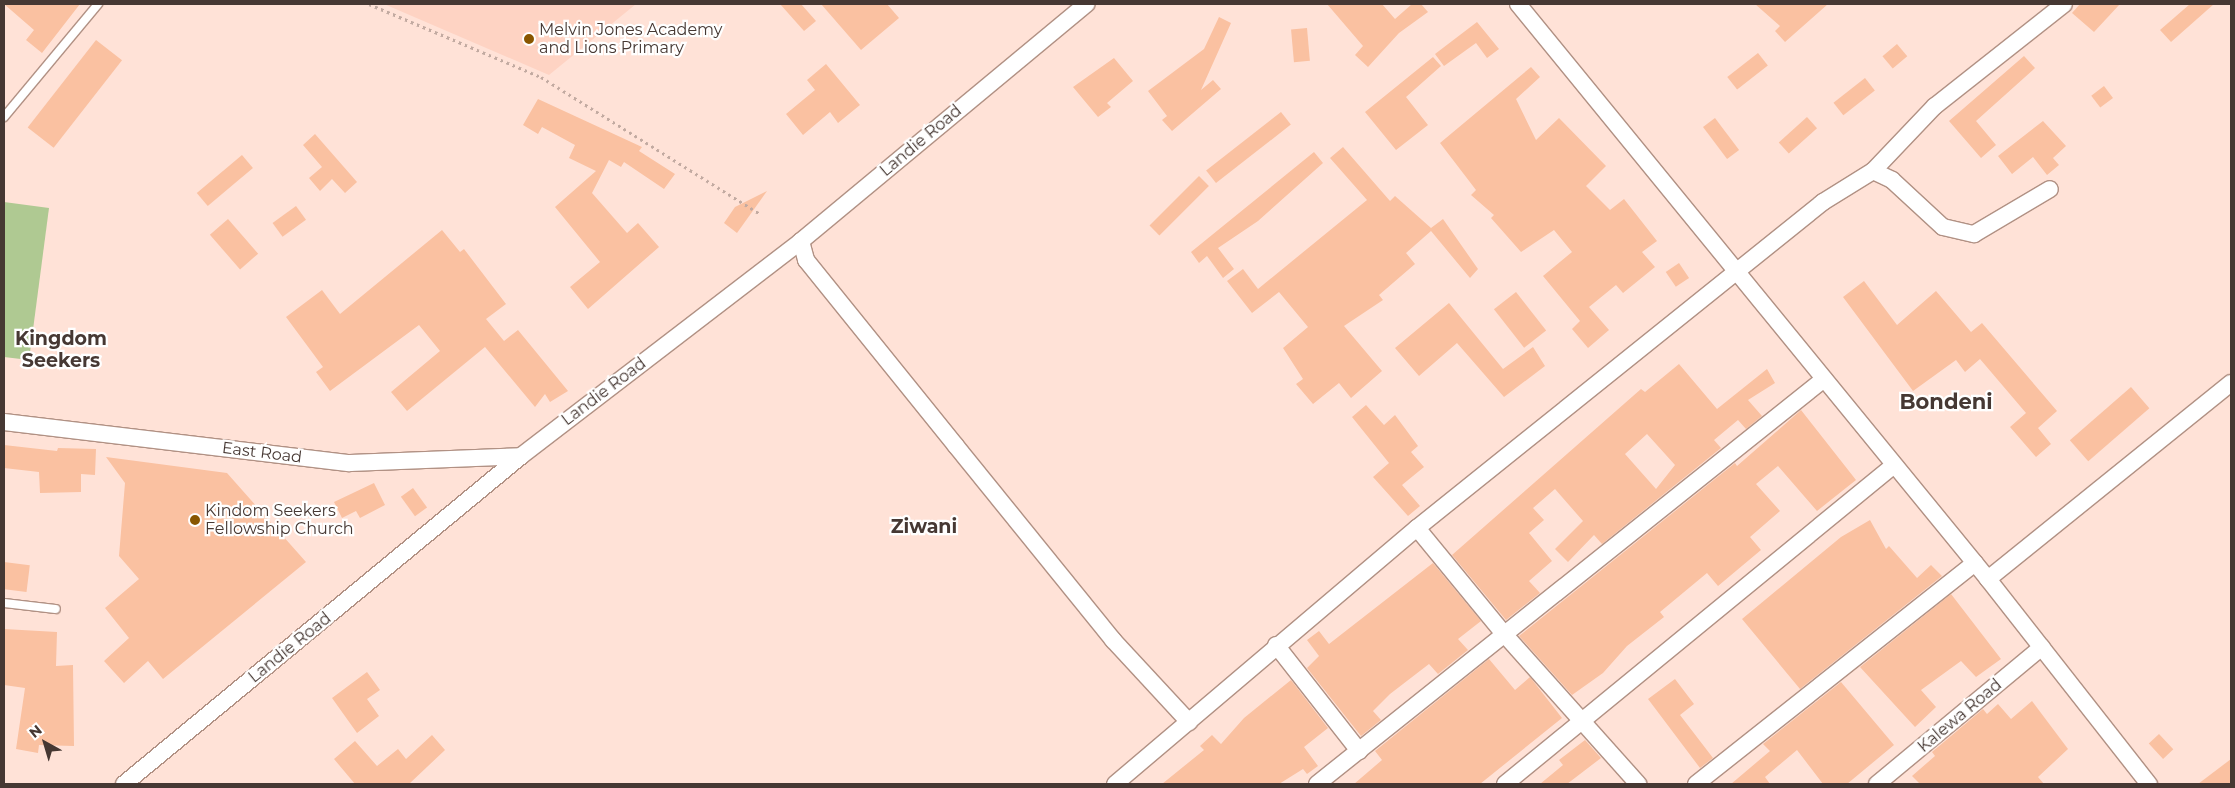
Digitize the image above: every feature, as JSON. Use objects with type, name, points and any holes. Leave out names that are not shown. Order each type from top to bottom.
[{"type":"street","name":"Landie Road","points":[[124,784],[521,456],[801,241],[1086,4]]},
{"type":"street","points":[[1518,4],[1734,272],[1988,579],[2149,784]]},
{"type":"street","points":[[1120,783],[1276,645],[1417,528],[1823,202],[1873,171],[1935,106],[2064,4]]},
{"type":"street","points":[[1873,171],[1892,180],[1943,227],[1974,234],[2050,189]]},
{"type":"street","points":[[801,241],[806,260],[931,415],[1113,640],[1189,722]]},
{"type":"street","points":[[1317,784],[1824,379]]},
{"type":"street","points":[[1988,579],[2231,383]]},
{"type":"street","name":"East Road","points":[[4,422],[350,463],[521,456]]},
{"type":"street","points":[[1505,784],[1894,465]]},
{"type":"street","points":[[1417,528],[1504,635],[1638,784]]},
{"type":"street","points":[[1696,784],[1975,563]]},
{"type":"street","points":[[1276,645],[1359,751]]},
{"type":"street","name":"Kalewa Road","points":[[1877,784],[2042,647]]},
{"type":"lane","points":[[4,116],[98,4]]},
{"type":"lane","points":[[4,603],[56,610]]},
{"type":"path","points":[[369,4],[541,77],[760,214]]},
{"type":"shaded area","name":"Melvin Jones Academy and Lions Primary","points":[[384,4],[636,4],[549,75]]},
{"type":"green space","points":[[4,202],[49,208],[29,360],[4,357]]},
{"type":"building","points":[[4,4],[80,4],[42,53],[26,40],[34,30]]},
{"type":"building","points":[[780,4],[801,4],[816,21],[804,31]]},
{"type":"building","points":[[821,4],[887,4],[899,18],[861,50]]},
{"type":"building","points":[[1327,4],[1382,4],[1395,19],[1412,4],[1421,4],[1428,12],[1399,33],[1368,67],[1355,55],[1363,46]]},
{"type":"building","points":[[1755,4],[1828,4],[1785,42],[1775,31],[1780,26]]},
{"type":"building","points":[[2080,4],[2120,4],[2094,32],[2072,13]]},
{"type":"building","points":[[2190,4],[2214,4],[2171,42],[2160,30]]},
{"type":"building","points":[[1219,17],[1231,23],[1201,90],[1213,80],[1221,89],[1172,131],[1162,120],[1167,116],[1148,91],[1204,49]]},
{"type":"building","points":[[1477,22],[1499,49],[1487,58],[1476,43],[1444,66],[1435,54]]},
{"type":"building","points":[[1307,28],[1310,61],[1294,62],[1291,29]]},
{"type":"building","points":[[96,40],[122,60],[54,148],[28,127]]},
{"type":"building","points":[[1897,44],[1907,56],[1893,68],[1882,56]]},
{"type":"building","points":[[1758,53],[1768,66],[1737,90],[1727,77]]},
{"type":"building","points":[[2024,56],[2035,68],[1976,121],[1996,145],[1981,158],[1949,121]]},
{"type":"building","points":[[1433,57],[1441,66],[1406,97],[1428,125],[1396,150],[1365,112]]},
{"type":"building","points":[[1114,58],[1133,81],[1107,103],[1111,107],[1098,117],[1073,87]]},
{"type":"building","points":[[826,64],[860,105],[838,123],[830,112],[803,135],[786,114],[815,90],[807,80]]},
{"type":"building","points":[[1531,67],[1540,77],[1516,99],[1536,140],[1559,118],[1606,166],[1586,186],[1610,210],[1624,199],[1657,241],[1642,252],[1655,267],[1623,293],[1616,285],[1589,307],[1609,330],[1588,348],[1572,329],[1580,321],[1543,276],[1572,252],[1554,230],[1521,252],[1491,218],[1494,215],[1471,195],[1476,190],[1440,143]]},
{"type":"building","points":[[1865,78],[1875,91],[1843,115],[1833,103]]},
{"type":"building","points":[[2104,86],[2113,98],[2100,108],[2091,96]]},
{"type":"building","points":[[538,99],[642,147],[639,151],[675,174],[664,189],[624,162],[621,167],[609,160],[592,193],[627,233],[638,223],[659,247],[588,309],[570,287],[600,262],[555,207],[596,171],[569,158],[575,145],[542,127],[538,134],[523,125]]},
{"type":"building","points":[[1281,112],[1291,125],[1216,183],[1206,170]]},
{"type":"building","points":[[1807,117],[1817,128],[1789,154],[1779,142]]},
{"type":"building","points":[[1715,118],[1739,150],[1727,159],[1703,127]]},
{"type":"building","points":[[2043,121],[2066,146],[2053,158],[2059,165],[2047,175],[2033,157],[2012,174],[1998,156]]},
{"type":"building","points":[[315,134],[357,182],[345,193],[332,179],[320,191],[309,178],[322,167],[303,145]]},
{"type":"building","points":[[1343,147],[1390,201],[1395,196],[1431,228],[1443,219],[1478,269],[1470,278],[1431,231],[1406,253],[1415,264],[1379,295],[1383,300],[1344,326],[1382,371],[1351,398],[1339,383],[1313,404],[1296,384],[1303,379],[1283,348],[1308,327],[1279,292],[1252,313],[1227,281],[1243,269],[1258,289],[1367,200],[1330,158]]},
{"type":"building","points":[[1314,152],[1323,163],[1258,221],[1218,248],[1234,269],[1223,278],[1207,256],[1199,263],[1191,252]]},
{"type":"building","points":[[242,155],[253,168],[208,206],[197,193]]},
{"type":"building","points":[[1199,176],[1209,186],[1159,235],[1150,225]]},
{"type":"building","points":[[767,191],[737,233],[724,223],[735,207]]},
{"type":"building","points":[[296,206],[306,220],[283,237],[273,223]]},
{"type":"building","points":[[228,219],[258,254],[240,269],[210,235]]},
{"type":"building","points":[[442,230],[460,252],[464,249],[506,304],[486,319],[504,341],[518,330],[568,391],[550,402],[545,394],[535,407],[485,347],[407,411],[391,392],[440,351],[419,325],[330,391],[316,372],[323,367],[286,317],[322,290],[340,314]]},
{"type":"building","points":[[1679,263],[1689,278],[1676,287],[1666,272]]},
{"type":"building","points":[[1864,281],[1897,325],[1936,291],[1971,332],[1982,323],[2057,411],[2038,428],[2051,444],[2036,457],[2010,427],[2026,413],[1980,359],[1965,372],[1956,360],[1913,391],[1843,297]]},
{"type":"building","points":[[1516,292],[1546,331],[1524,348],[1494,309]]},
{"type":"building","points":[[1449,303],[1503,369],[1533,347],[1545,366],[1504,397],[1457,343],[1419,376],[1395,348]]},
{"type":"building","points":[[1679,364],[1717,409],[1767,369],[1775,383],[1748,400],[1762,416],[1746,429],[1738,420],[1714,440],[1721,448],[1602,544],[1594,535],[1568,562],[1555,549],[1583,521],[1555,489],[1533,508],[1544,520],[1529,533],[1552,561],[1529,581],[1540,593],[1506,620],[1452,555],[1641,389],[1645,392]],"holes":[[[1647,434],[1675,465],[1656,489],[1625,454]]]},
{"type":"building","points":[[2131,387],[2149,408],[2088,461],[2070,440]]},
{"type":"building","points":[[1366,405],[1384,425],[1395,415],[1418,446],[1411,452],[1424,467],[1402,485],[1420,506],[1408,516],[1373,477],[1389,463],[1352,417]]},
{"type":"building","points":[[1801,410],[1856,480],[1817,511],[1778,466],[1756,484],[1780,511],[1750,537],[1761,550],[1718,586],[1707,573],[1660,612],[1664,617],[1627,646],[1603,673],[1572,695],[1519,636],[1735,463],[1737,466]]},
{"type":"building","points":[[4,445],[57,451],[58,448],[96,449],[95,475],[81,474],[81,492],[40,493],[39,472],[4,468]]},
{"type":"building","name":"Kindom Seekers Fellowship Church","points":[[106,457],[227,473],[306,562],[163,679],[148,661],[124,683],[104,661],[129,638],[105,608],[139,579],[119,556],[125,483]]},
{"type":"building","points":[[374,483],[385,505],[360,518],[356,511],[342,518],[334,502]]},
{"type":"building","points":[[413,488],[427,507],[415,516],[401,497]]},
{"type":"building","points":[[1870,520],[1886,549],[1889,546],[1917,578],[1931,565],[1942,576],[1800,689],[1742,619],[1841,537]]},
{"type":"building","points":[[4,562],[30,565],[27,592],[4,589]]},
{"type":"building","points":[[1433,563],[1481,621],[1458,639],[1468,650],[1438,674],[1429,664],[1390,694],[1373,711],[1381,720],[1361,736],[1307,668],[1319,656],[1307,640],[1319,631],[1329,644]]},
{"type":"building","points":[[1951,594],[2001,659],[1976,677],[1961,661],[1921,690],[1936,707],[1915,727],[1860,667]]},
{"type":"building","points":[[4,629],[57,632],[56,666],[73,665],[74,746],[39,745],[38,753],[16,749],[25,688],[4,685]]},
{"type":"building","points":[[1489,659],[1515,690],[1530,677],[1562,718],[1480,784],[1354,784],[1382,760],[1375,751]]},
{"type":"building","points":[[367,672],[380,690],[367,699],[379,716],[357,733],[332,698]]},
{"type":"building","points":[[1675,679],[1694,704],[1680,715],[1713,758],[1700,768],[1648,699]]},
{"type":"building","points":[[1291,680],[1328,728],[1304,747],[1318,766],[1307,774],[1303,769],[1279,784],[1162,784],[1204,750],[1200,746],[1212,735],[1221,744],[1244,718]]},
{"type":"building","points":[[1841,682],[1894,745],[1847,784],[1823,784],[1797,750],[1765,777],[1770,784],[1731,784],[1770,751],[1763,744]]},
{"type":"building","points":[[2032,701],[2068,749],[2038,777],[2044,784],[1920,784],[1912,776],[1935,756],[1932,752],[1983,709],[1987,714],[1998,704],[2011,719]]},
{"type":"building","points":[[2159,734],[2173,749],[2163,759],[2149,744]]},
{"type":"building","points":[[432,735],[445,750],[409,784],[355,784],[334,759],[355,741],[377,766],[398,749],[406,759]]},
{"type":"building","points":[[1585,740],[1601,758],[1567,784],[1540,784],[1563,765],[1559,760]]},
{"type":"building","points":[[2231,759],[2231,784],[2198,784]]},
{"type":"place","name":"Melvin Jones Academy and Lions Primary","points":[[529,39]]},
{"type":"place","name":"Kindom Seekers Fellowship Church","points":[[195,520]]},
{"type":"district","name":"Kingdom Seekers","points":[[61,350]]},
{"type":"district","name":"Bondeni","points":[[1946,402]]},
{"type":"district","name":"Ziwani","points":[[924,527]]}]
